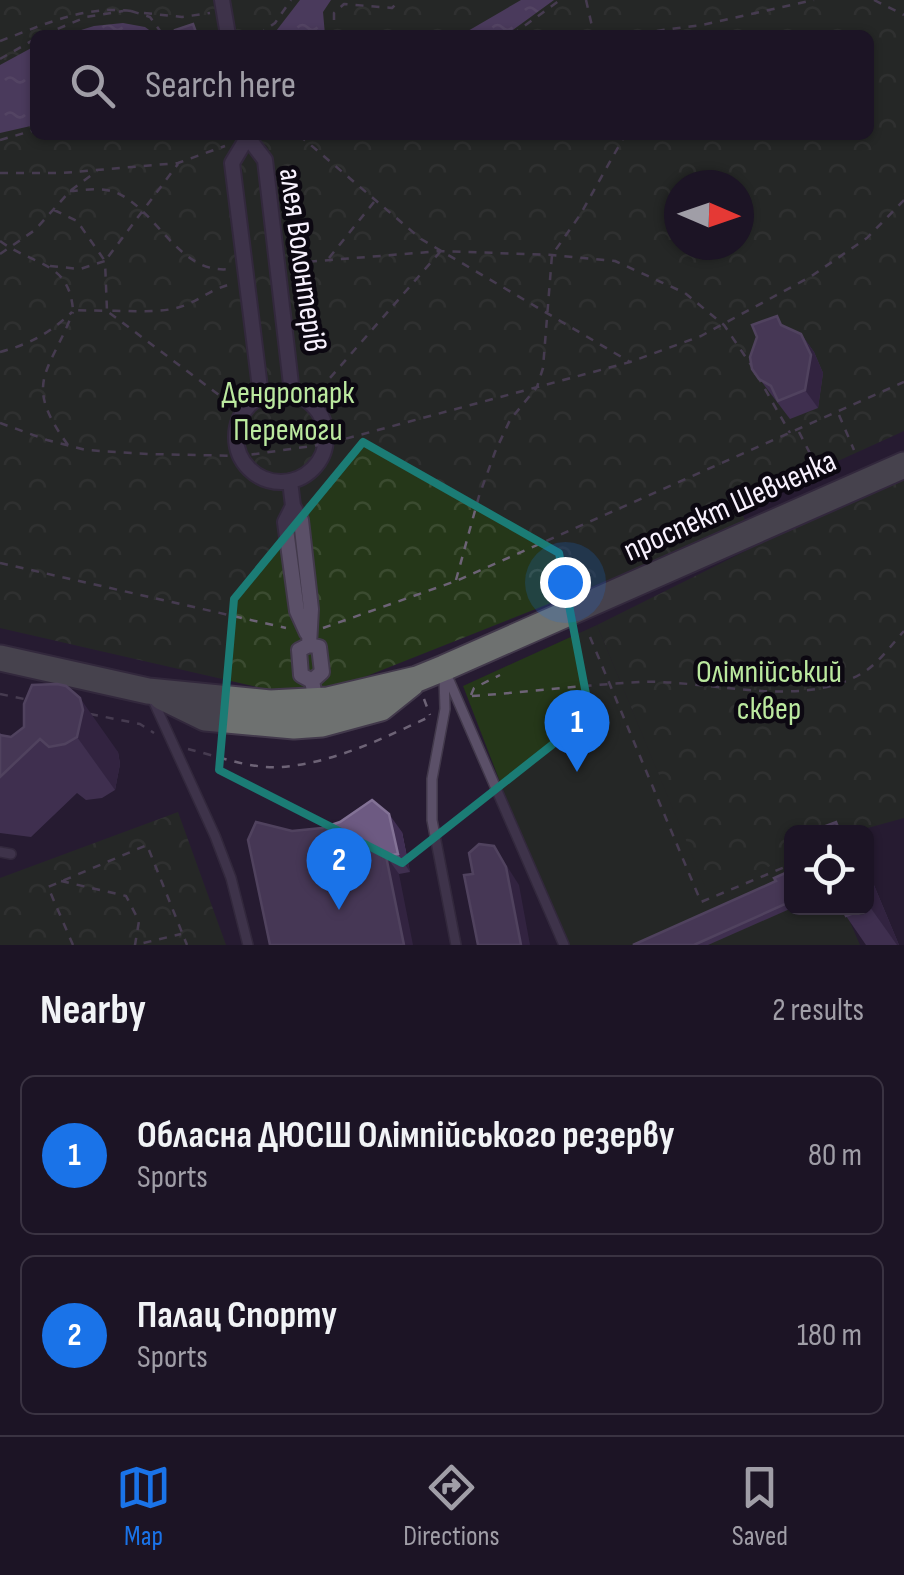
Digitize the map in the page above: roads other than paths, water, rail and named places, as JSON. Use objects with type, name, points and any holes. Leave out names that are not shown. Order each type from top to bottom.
[{"type":"main road","name":"проспект Шевченка","points":[[0,658],[148,691],[308,703],[417,679],[904,465]]},
{"type":"street","points":[[222,3],[227,30]]},
{"type":"street","name":"алея Волонтерів","points":[[245,140],[232,163],[261,396],[292,393],[310,402],[325,428],[326,444],[314,468],[290,481]]},
{"type":"street","name":"алея Волонтерів","points":[[250,140],[264,160],[292,393]]},
{"type":"street","points":[[261,396],[243,413],[236,434],[240,456],[247,466],[266,479],[290,481],[293,506],[301,520],[311,608],[308,639],[299,650],[301,675],[313,686]]},
{"type":"lane","points":[[444,668],[445,709],[432,779],[432,820],[456,945]]},
{"type":"lane","points":[[444,668],[564,945]]},
{"type":"lane","points":[[148,691],[231,878],[248,945]]},
{"type":"water","points":[[300,0],[331,0],[323,12],[325,30],[277,30]]},
{"type":"water","points":[[521,0],[554,0],[513,30],[470,30]]},
{"type":"water","points":[[123,23],[149,30],[81,30]]},
{"type":"water","points":[[30,49],[30,126],[0,133],[0,65]]},
{"type":"place","name":"Обласна ДЮСШ Олімпійського резерву","points":[[577,772]]},
{"type":"place","name":"Палац Спорту","points":[[339,910]]},
{"type":"park label","name":"Дендропарк Перемоги","points":[[288,412]]},
{"type":"park label","name":"Олімпійський сквер","points":[[769,690]]}]
